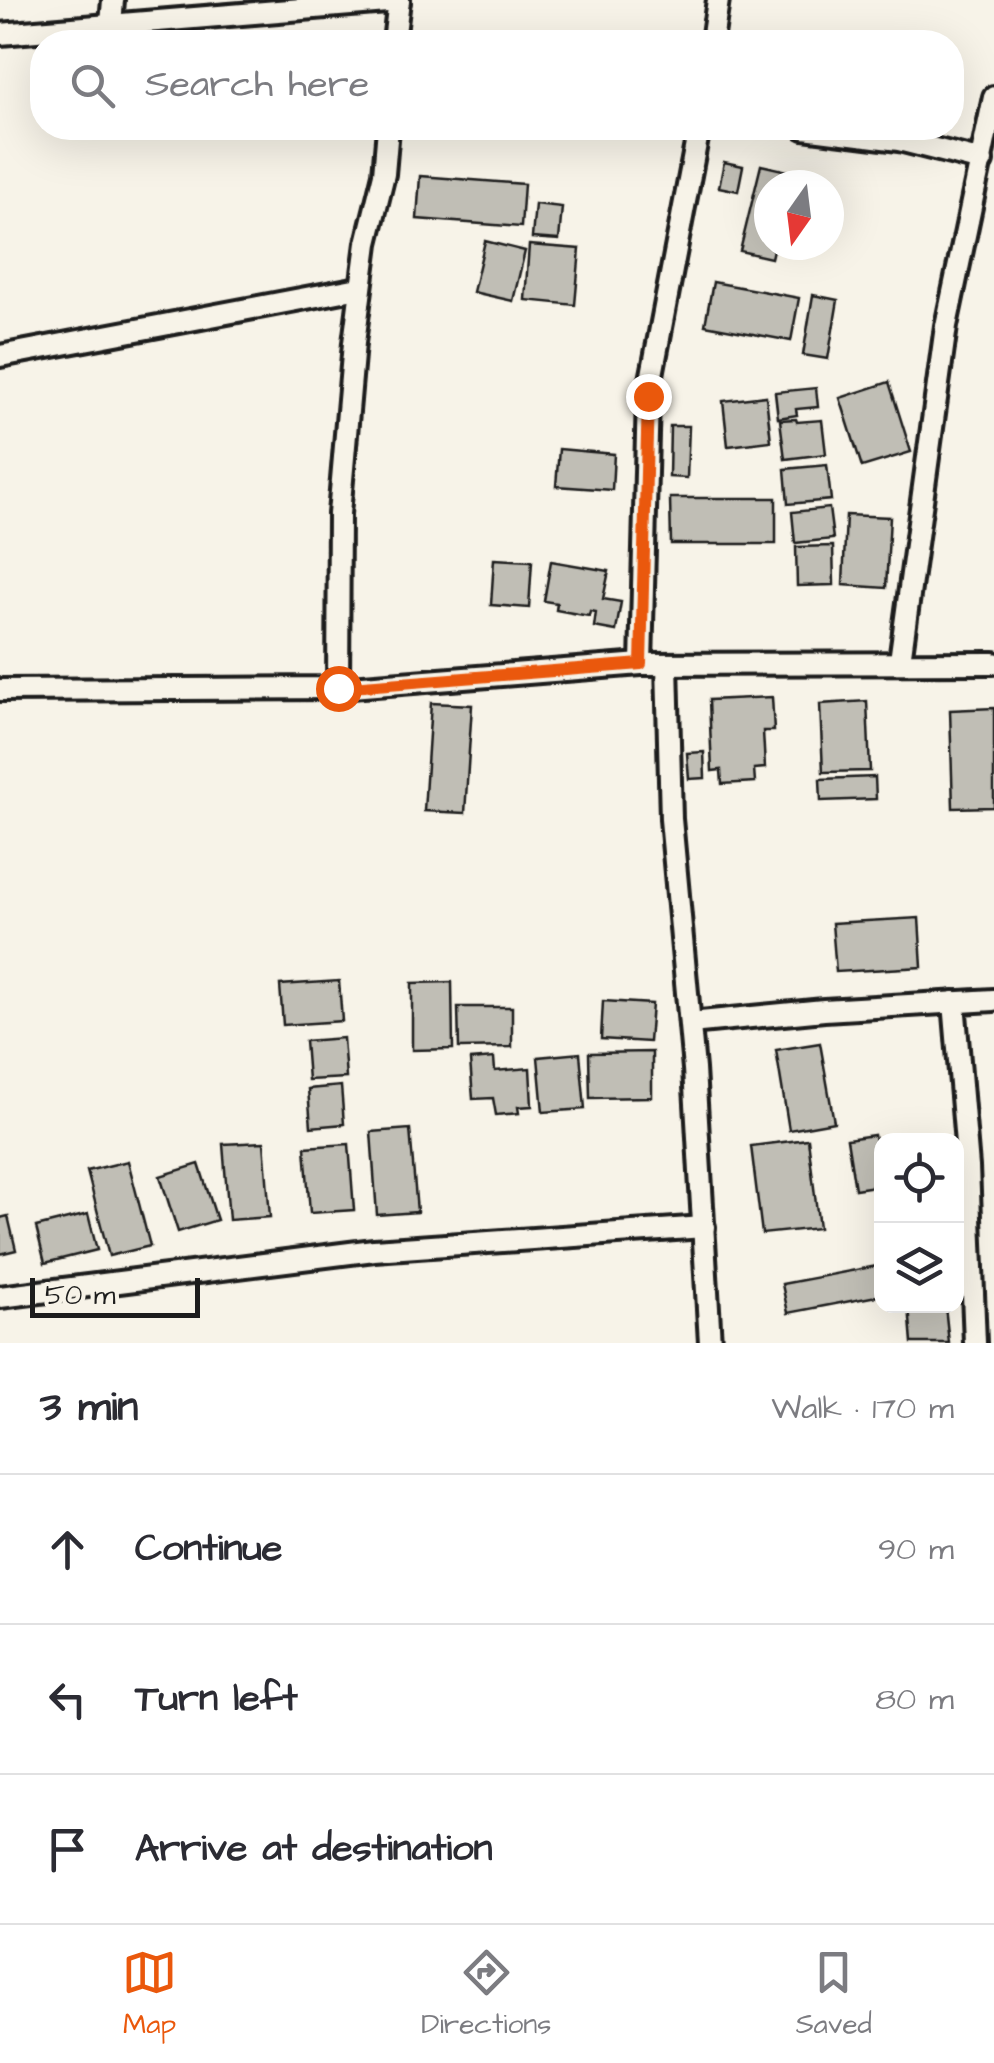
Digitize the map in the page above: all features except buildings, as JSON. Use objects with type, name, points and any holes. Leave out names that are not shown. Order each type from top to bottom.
[{"type":"street","points":[[111,24],[113,0]]},
{"type":"street","points":[[714,30],[718,0]]},
{"type":"street","points":[[44,30],[399,1],[395,30]]},
{"type":"street","points":[[0,34],[30,31]]},
{"type":"street","points":[[900,661],[946,326],[994,97]]},
{"type":"street","points":[[338,688],[340,514],[360,288],[384,174],[387,140]]},
{"type":"street","points":[[641,664],[648,396],[697,140]]},
{"type":"street","points":[[899,140],[982,161]]},
{"type":"street","points":[[0,356],[360,288]]},
{"type":"street","points":[[0,690],[338,688],[641,664],[994,663]]},
{"type":"street","points":[[667,664],[671,819],[690,1023],[710,1343]]},
{"type":"street","points":[[690,1023],[994,1000]]},
{"type":"street","points":[[954,1002],[968,1167],[975,1343]]},
{"type":"street","points":[[0,1297],[374,1250],[704,1227]]},
{"type":"route","points":[[338,688],[641,664],[648,396]]}]
